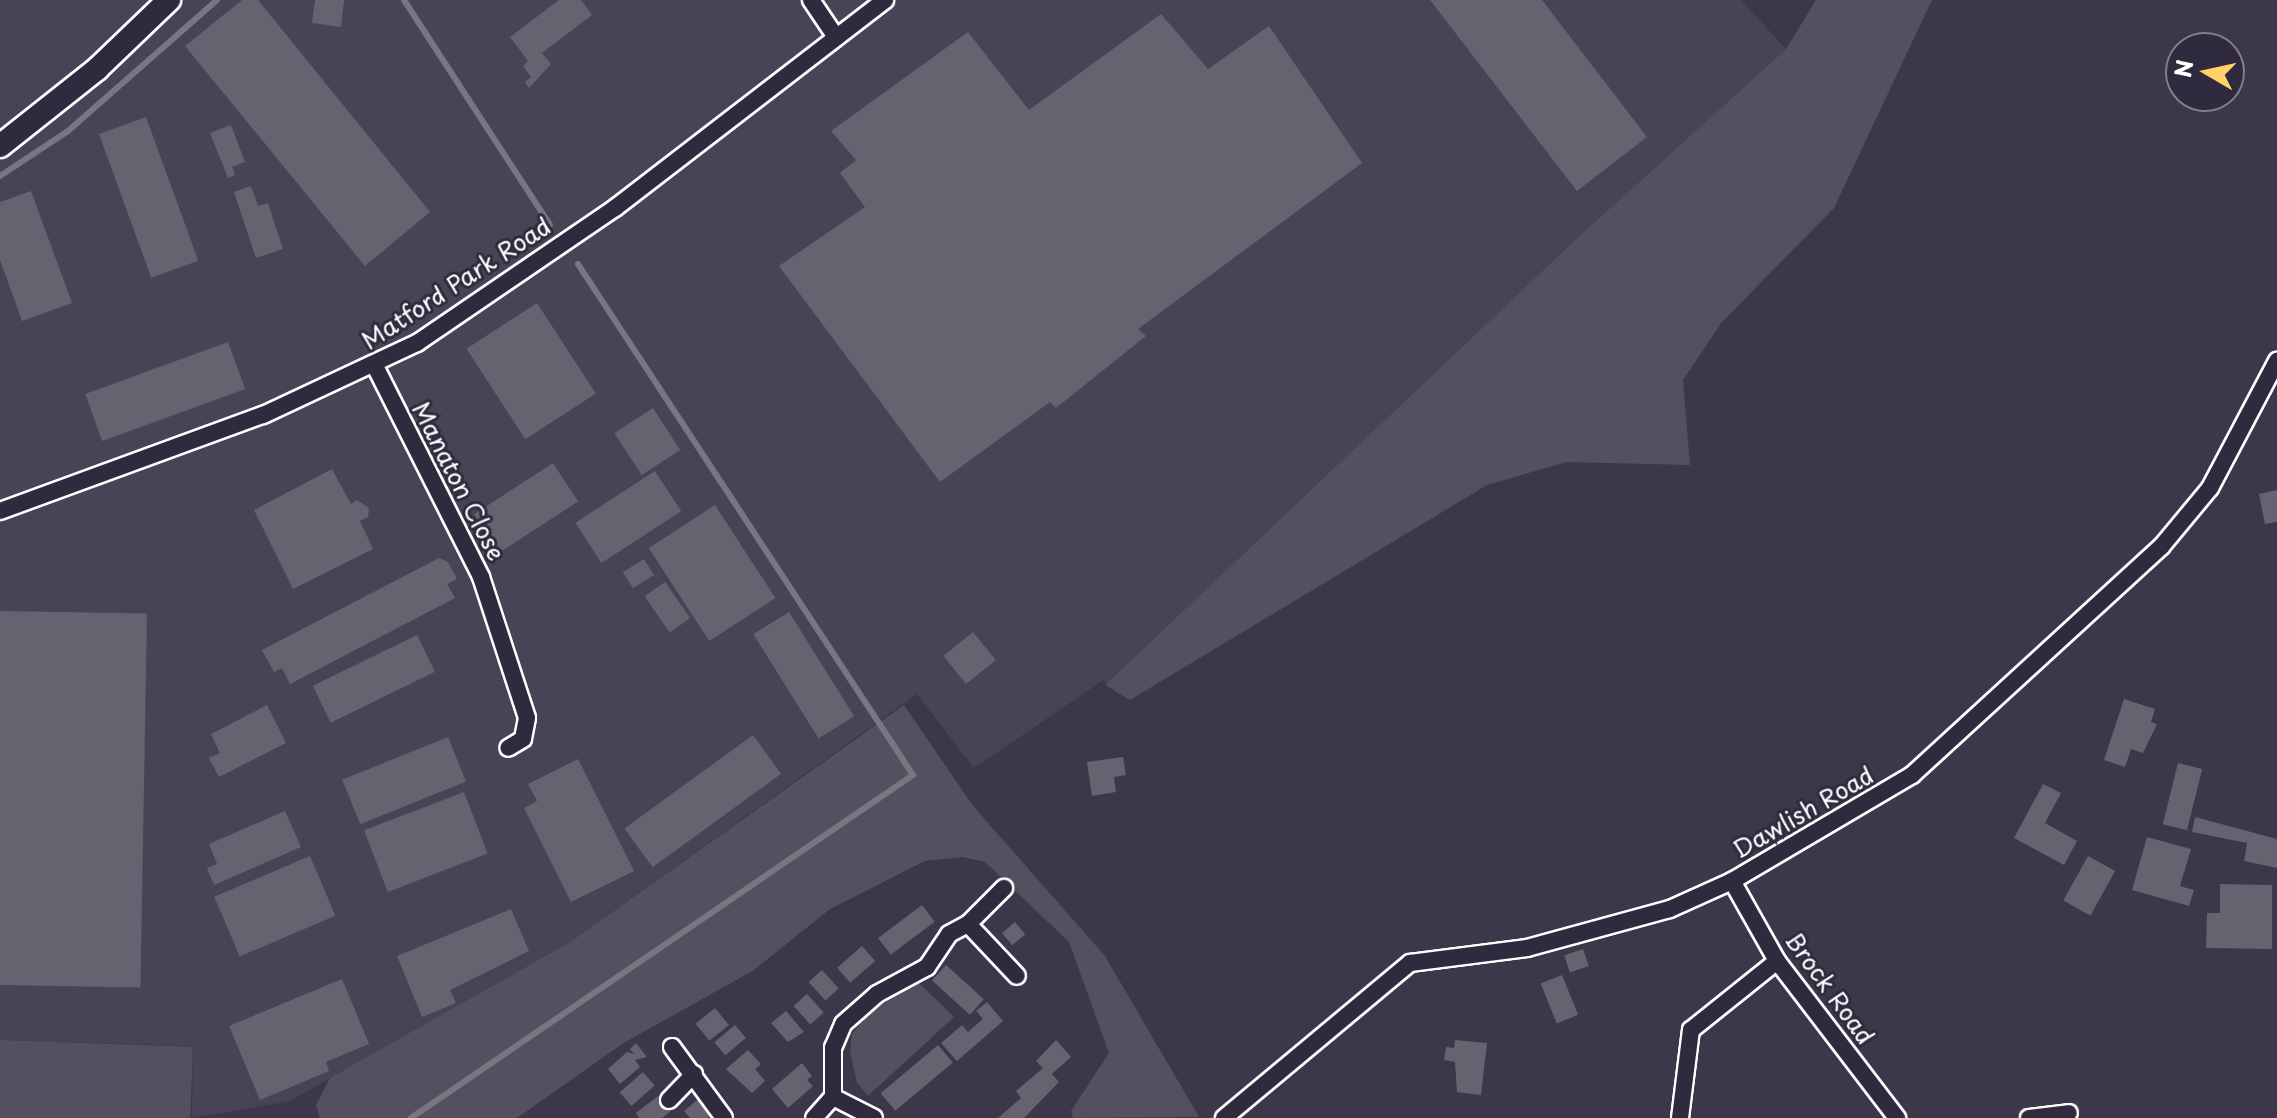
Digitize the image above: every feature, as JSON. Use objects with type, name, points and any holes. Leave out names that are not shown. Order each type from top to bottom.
[{"type":"main road","points":[[0,146],[97,69],[169,0]]},
{"type":"street","points":[[811,0],[836,37]]},
{"type":"street","name":"Matford Park Road","points":[[0,511],[263,415],[375,366],[417,343],[615,208],[885,0]]},
{"type":"street","name":"Dawlish Road","points":[[1224,1118],[1410,963],[1527,948],[1670,909],[1732,881],[1912,775],[2161,547],[2210,488],[2277,361]]},
{"type":"street","name":"Manaton Close","points":[[375,366],[481,577],[527,718],[523,739],[508,748]]},
{"type":"street","name":"Brock Road","points":[[1732,881],[1777,961],[1897,1118]]},
{"type":"street","points":[[814,1118],[833,1097],[833,1048],[843,1024],[877,994],[919,973],[949,934],[968,924],[1004,888]]},
{"type":"street","points":[[968,924],[1017,976]]},
{"type":"street","points":[[1680,1118],[1691,1030],[1777,961]]},
{"type":"street","points":[[672,1047],[724,1118]]},
{"type":"street","points":[[669,1100],[694,1074]]},
{"type":"street","points":[[833,1097],[874,1118]]},
{"type":"street","points":[[2029,1118],[2069,1113]]},
{"type":"shaded area","points":[[0,0],[1741,0],[1786,49],[1575,240],[1105,685],[1105,679],[974,768],[917,694],[570,942],[290,1101],[192,1118],[193,1046],[0,1040]]},
{"type":"shaded area","points":[[1816,0],[1932,0],[1834,208],[1722,322],[1683,380],[1690,465],[1567,462],[1487,485],[1130,700],[1105,685],[1575,240],[1786,49]]},
{"type":"shaded area","points":[[904,705],[973,806],[1105,956],[1199,1117],[1073,1118],[1071,1111],[1109,1053],[1069,942],[985,862],[963,857],[925,861],[830,909],[754,970],[622,1044],[517,1118],[320,1118],[316,1105],[330,1078],[570,942]]},
{"type":"shaded area","points":[[917,981],[954,1017],[868,1096],[857,1083],[850,1052],[852,1034],[866,1016]]},
{"type":"shaded area","points":[[0,1040],[193,1047],[190,1118],[0,1118]]},
{"type":"building","points":[[242,0],[258,0],[430,212],[365,266],[185,46]]},
{"type":"building","points":[[315,0],[344,0],[341,27],[312,23]]},
{"type":"building","points":[[559,0],[581,0],[592,15],[542,53],[551,64],[529,88],[525,82],[531,77],[523,66],[528,61],[510,37]]},
{"type":"building","points":[[1430,0],[1542,0],[1647,137],[1577,191]]},
{"type":"building","points":[[1161,14],[1208,69],[1269,26],[1362,163],[1138,329],[1146,336],[1056,408],[1050,402],[940,482],[779,266],[865,207],[840,173],[856,160],[831,131],[968,32],[1029,110]]},
{"type":"building","points":[[146,117],[198,261],[151,278],[99,134]]},
{"type":"building","points":[[231,125],[245,162],[232,167],[235,175],[228,178],[210,133]]},
{"type":"building","points":[[251,186],[258,206],[268,203],[283,249],[256,258],[234,192]]},
{"type":"building","points":[[31,191],[72,303],[22,321],[0,260],[0,202]]},
{"type":"building","points":[[537,303],[596,394],[525,439],[467,349]]},
{"type":"building","points":[[228,342],[245,389],[102,441],[85,394]]},
{"type":"building","points":[[653,408],[680,450],[642,475],[614,433]]},
{"type":"building","points":[[553,463],[578,502],[499,553],[474,514]]},
{"type":"building","points":[[332,469],[351,504],[357,500],[369,508],[368,517],[360,521],[373,549],[293,589],[254,510]]},
{"type":"building","points":[[655,471],[681,511],[601,563],[575,523]]},
{"type":"building","points":[[2277,490],[2277,522],[2265,524],[2259,494]]},
{"type":"building","points":[[715,505],[775,598],[709,641],[649,548]]},
{"type":"building","points":[[439,558],[448,562],[457,579],[447,584],[455,598],[290,684],[282,668],[274,672],[262,650]]},
{"type":"building","points":[[644,559],[654,575],[633,588],[623,572]]},
{"type":"building","points":[[665,582],[690,618],[670,632],[645,596]]},
{"type":"building","points":[[0,611],[147,614],[140,988],[0,985]]},
{"type":"building","points":[[789,612],[854,716],[819,739],[753,634]]},
{"type":"building","points":[[973,632],[996,660],[966,684],[943,656]]},
{"type":"building","points":[[417,635],[435,672],[331,723],[313,686]]},
{"type":"building","points":[[2124,699],[2155,709],[2151,722],[2157,724],[2143,753],[2131,749],[2125,767],[2104,760]]},
{"type":"building","points":[[267,705],[286,743],[219,777],[209,758],[220,753],[211,734]]},
{"type":"building","points":[[753,735],[781,774],[653,867],[624,828]]},
{"type":"building","points":[[448,737],[466,782],[360,824],[342,780]]},
{"type":"building","points":[[1123,757],[1126,775],[1114,777],[1116,792],[1092,796],[1087,762]]},
{"type":"building","points":[[578,759],[634,871],[571,902],[524,808],[537,801],[528,784]]},
{"type":"building","points":[[2178,763],[2202,769],[2187,830],[2163,824]]},
{"type":"building","points":[[2043,784],[2061,793],[2045,823],[2077,841],[2064,865],[2014,838]]},
{"type":"building","points":[[464,792],[488,854],[388,892],[364,830]]},
{"type":"building","points":[[285,811],[301,847],[214,885],[207,868],[217,864],[209,844]]},
{"type":"building","points":[[2195,817],[2277,839],[2277,868],[2244,861],[2247,843],[2192,832]]},
{"type":"building","points":[[2147,837],[2191,849],[2180,886],[2194,890],[2189,906],[2132,890]]},
{"type":"building","points":[[310,856],[335,916],[240,956],[214,897]]},
{"type":"building","points":[[2088,856],[2115,871],[2090,916],[2063,901]]},
{"type":"building","points":[[2220,884],[2272,885],[2272,949],[2206,948],[2207,913],[2220,913]]},
{"type":"building","points":[[922,905],[935,922],[891,955],[878,938]]},
{"type":"building","points":[[511,909],[529,951],[450,990],[456,1003],[422,1017],[397,956]]},
{"type":"building","points":[[1015,922],[1025,934],[1012,945],[1002,933]]},
{"type":"building","points":[[862,946],[875,961],[850,983],[837,968]]},
{"type":"building","points":[[1583,949],[1589,966],[1570,973],[1564,956]]},
{"type":"building","points":[[946,965],[984,999],[970,1015],[932,981]]},
{"type":"building","points":[[822,970],[839,989],[825,1001],[809,982]]},
{"type":"building","points":[[1562,975],[1578,1015],[1557,1023],[1541,984]]},
{"type":"building","points":[[342,979],[369,1044],[326,1062],[329,1071],[260,1100],[229,1026]]},
{"type":"building","points":[[807,994],[824,1013],[810,1025],[794,1006]]},
{"type":"building","points":[[987,1002],[1003,1021],[957,1061],[941,1043],[962,1025],[968,1032],[983,1019],[976,1011]]},
{"type":"building","points":[[715,1008],[729,1025],[709,1041],[696,1024]]},
{"type":"building","points":[[786,1011],[804,1032],[788,1042],[771,1023]]},
{"type":"building","points":[[735,1025],[746,1038],[725,1055],[714,1042]]},
{"type":"building","points":[[1056,1040],[1071,1057],[1052,1074],[1059,1082],[1024,1118],[998,1118],[1021,1098],[1016,1091],[1043,1068],[1036,1061]]},
{"type":"building","points":[[1455,1040],[1487,1043],[1481,1095],[1457,1092],[1455,1062],[1444,1060],[1446,1047],[1454,1048]]},
{"type":"building","points":[[636,1043],[647,1057],[635,1060],[640,1067],[620,1084],[608,1069],[627,1052],[634,1054],[630,1049]]},
{"type":"building","points":[[938,1045],[953,1063],[895,1111],[881,1093]]},
{"type":"building","points":[[748,1050],[761,1064],[755,1069],[765,1081],[752,1093],[726,1069]]},
{"type":"building","points":[[802,1063],[812,1076],[807,1080],[813,1086],[788,1108],[772,1089]]},
{"type":"building","points":[[643,1072],[655,1086],[631,1106],[620,1092]]},
{"type":"building","points":[[703,1095],[716,1110],[707,1118],[690,1118],[684,1111]]},
{"type":"building","points":[[658,1096],[671,1111],[662,1118],[639,1118],[636,1113]]},
{"type":"waterway","points":[[0,176],[68,131],[217,0]]},
{"type":"waterway","points":[[404,0],[550,225]]},
{"type":"waterway","points":[[411,1118],[913,775],[578,264]]}]
